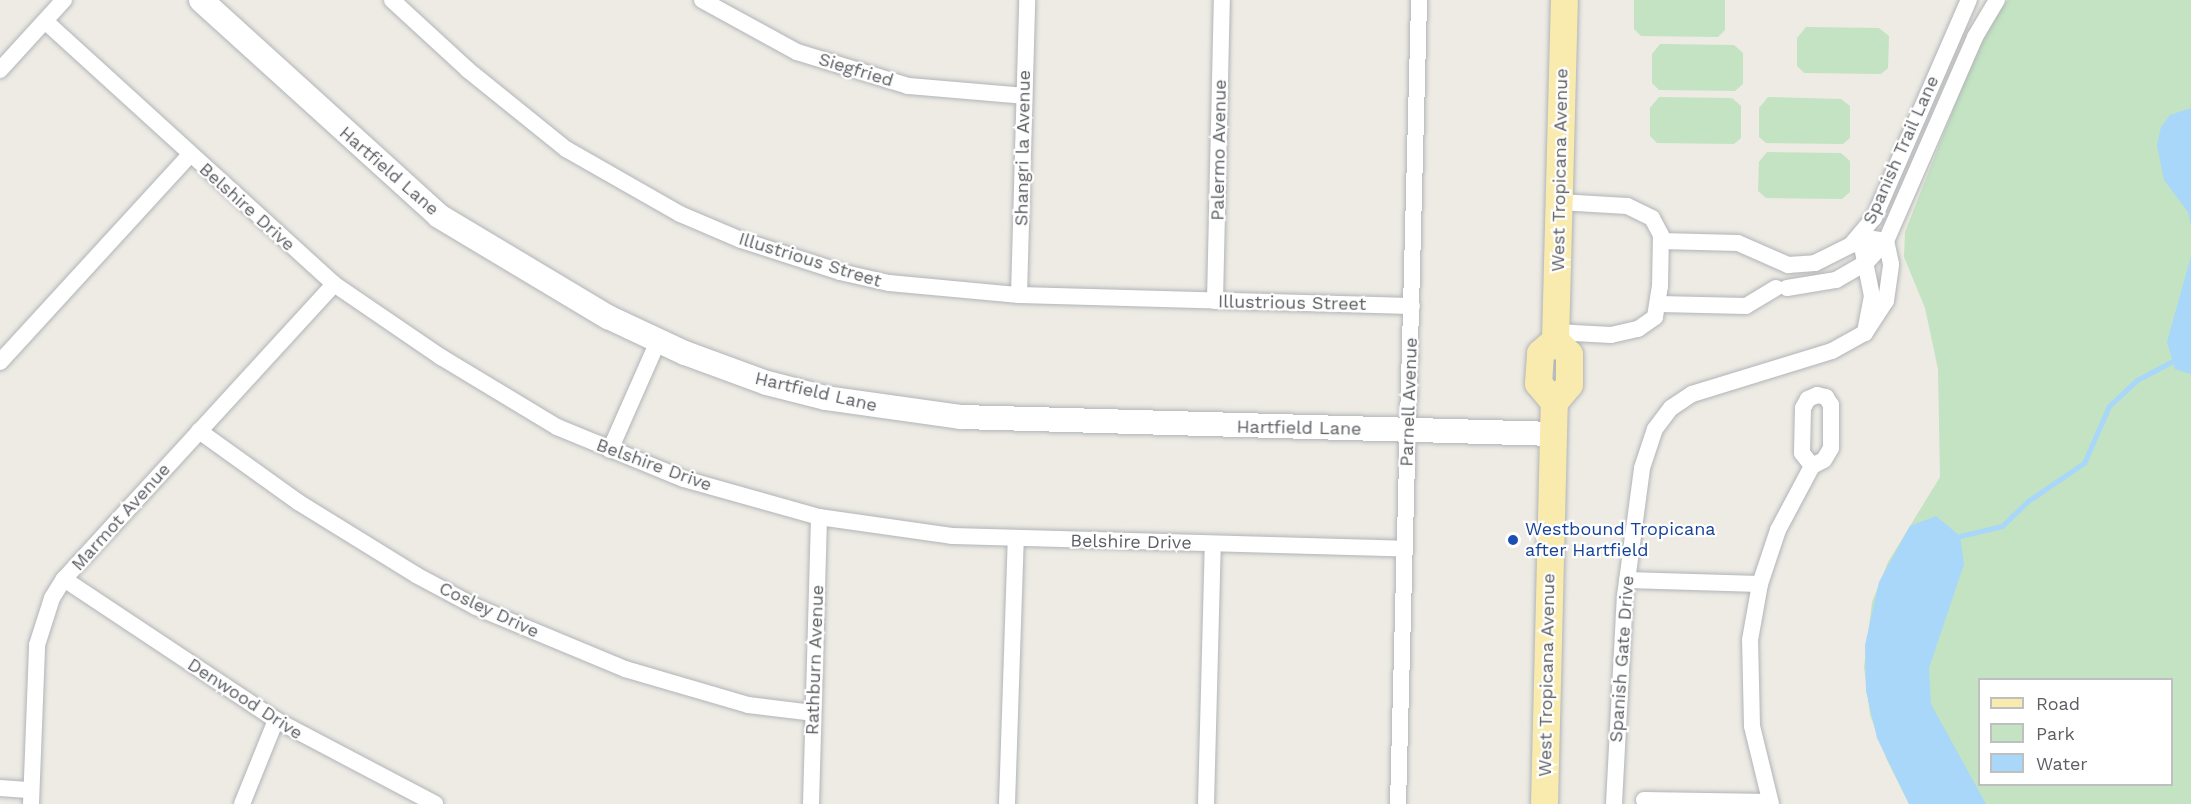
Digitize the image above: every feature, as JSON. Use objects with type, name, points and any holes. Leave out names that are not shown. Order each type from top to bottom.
[{"type":"main road","name":"West Tropicana Avenue","points":[[1544,804],[1554,402],[1569,384],[1569,354],[1556,336],[1564,0]]},
{"type":"street","points":[[0,70],[64,0]]},
{"type":"street","name":"Hartfield Lane","points":[[201,0],[439,216],[571,297],[658,341],[777,385],[826,398],[943,416],[1553,434]]},
{"type":"street","name":"Illustrious Street","points":[[392,0],[468,70],[566,149],[680,214],[741,240],[840,272],[889,283],[1019,295],[1412,306]]},
{"type":"street","name":"Siegfried","points":[[702,0],[797,52],[908,86],[1024,96]]},
{"type":"street","name":"Shangri la Avenue","points":[[1019,295],[1027,0]]},
{"type":"street","name":"Palermo Avenue","points":[[1215,301],[1222,0]]},
{"type":"street","name":"Parnell Avenue","points":[[1398,804],[1419,0]]},
{"type":"street","name":"Spanish Trail Lane","points":[[1659,304],[1746,306],[1782,288],[1836,280],[1866,263],[1886,241],[1987,14],[1997,0]]},
{"type":"street","points":[[1967,1],[1987,14]]},
{"type":"street","name":"Spanish Trail Lane","points":[[1661,241],[1738,243],[1780,264],[1801,265],[1828,259],[1860,237],[1878,207],[1967,1]]},
{"type":"street","name":"Belshire Drive","points":[[45,21],[334,284],[450,363],[557,427],[684,479],[819,517],[951,536],[1405,549]]},
{"type":"street","points":[[0,362],[190,155]]},
{"type":"street","points":[[1556,336],[1630,332],[1651,322],[1659,304],[1661,241],[1652,218],[1627,206],[1559,202]]},
{"type":"street","points":[[1865,333],[1872,296],[1860,237],[1886,241]]},
{"type":"street","name":"Spanish Gate Drive","points":[[1614,804],[1627,580],[1645,454],[1655,429],[1671,408],[1703,390],[1838,349],[1865,333],[1880,313],[1890,289],[1891,264],[1886,241]]},
{"type":"street","name":"Marmot Avenue","points":[[31,797],[37,645],[45,614],[64,579],[334,284]]},
{"type":"street","points":[[610,450],[658,341]]},
{"type":"street","name":"Cosley Drive","points":[[199,431],[298,502],[416,575],[476,607],[625,669],[748,705],[813,713]]},
{"type":"street","points":[[1644,800],[1771,803],[1757,754],[1749,698],[1750,640],[1760,584],[1778,530],[1812,466]]},
{"type":"street","name":"Rathburn Avenue","points":[[811,804],[819,517]]},
{"type":"street","points":[[1007,804],[1016,539]]},
{"type":"street","points":[[1206,804],[1213,544]]},
{"type":"street","name":"Denwood Drive","points":[[64,579],[276,720],[329,752],[435,804]]},
{"type":"street","points":[[1627,580],[1760,584]]},
{"type":"street","points":[[242,804],[276,720]]},
{"type":"street","points":[[0,788],[31,797]]},
{"type":"green space","points":[[1634,0],[1725,0],[1725,30],[1718,37],[1641,36],[1634,29]]},
{"type":"green space","points":[[2008,0],[2191,0],[2191,804],[1909,804],[1887,760],[1870,715],[1864,667],[1872,602],[1888,562],[1940,477],[1938,369],[1925,308],[1904,257],[1905,232],[1969,69],[1993,19]]},
{"type":"green space","points":[[1806,27],[1879,28],[1889,36],[1888,68],[1881,74],[1804,73],[1797,66],[1797,38]]},
{"type":"green space","points":[[1660,44],[1734,45],[1743,53],[1743,84],[1735,91],[1659,90],[1652,83],[1652,54]]},
{"type":"green space","points":[[1659,97],[1732,98],[1741,106],[1741,138],[1734,144],[1657,143],[1650,136],[1650,108]]},
{"type":"green space","points":[[1768,97],[1841,99],[1850,106],[1850,138],[1843,144],[1766,143],[1759,137],[1759,108]]},
{"type":"green space","points":[[1767,152],[1841,153],[1850,161],[1850,192],[1842,199],[1766,198],[1758,191],[1759,162]]},
{"type":"water","points":[[2191,108],[2191,226],[2188,212],[2164,180],[2157,145],[2161,127],[2170,115]]},
{"type":"water","points":[[2191,256],[2190,374],[2175,369],[2167,342]]},
{"type":"water","points":[[1936,516],[1960,536],[1964,564],[1929,668],[1931,704],[1986,804],[1909,804],[1877,738],[1866,691],[1865,645],[1879,582],[1910,526]]},
{"type":"waterway","points":[[1960,536],[2002,526],[2028,501],[2084,463],[2109,406],[2137,380],[2172,361]]},
{"type":"place","name":"Westbound Tropicana after Hartfield","points":[[1513,540]]}]
